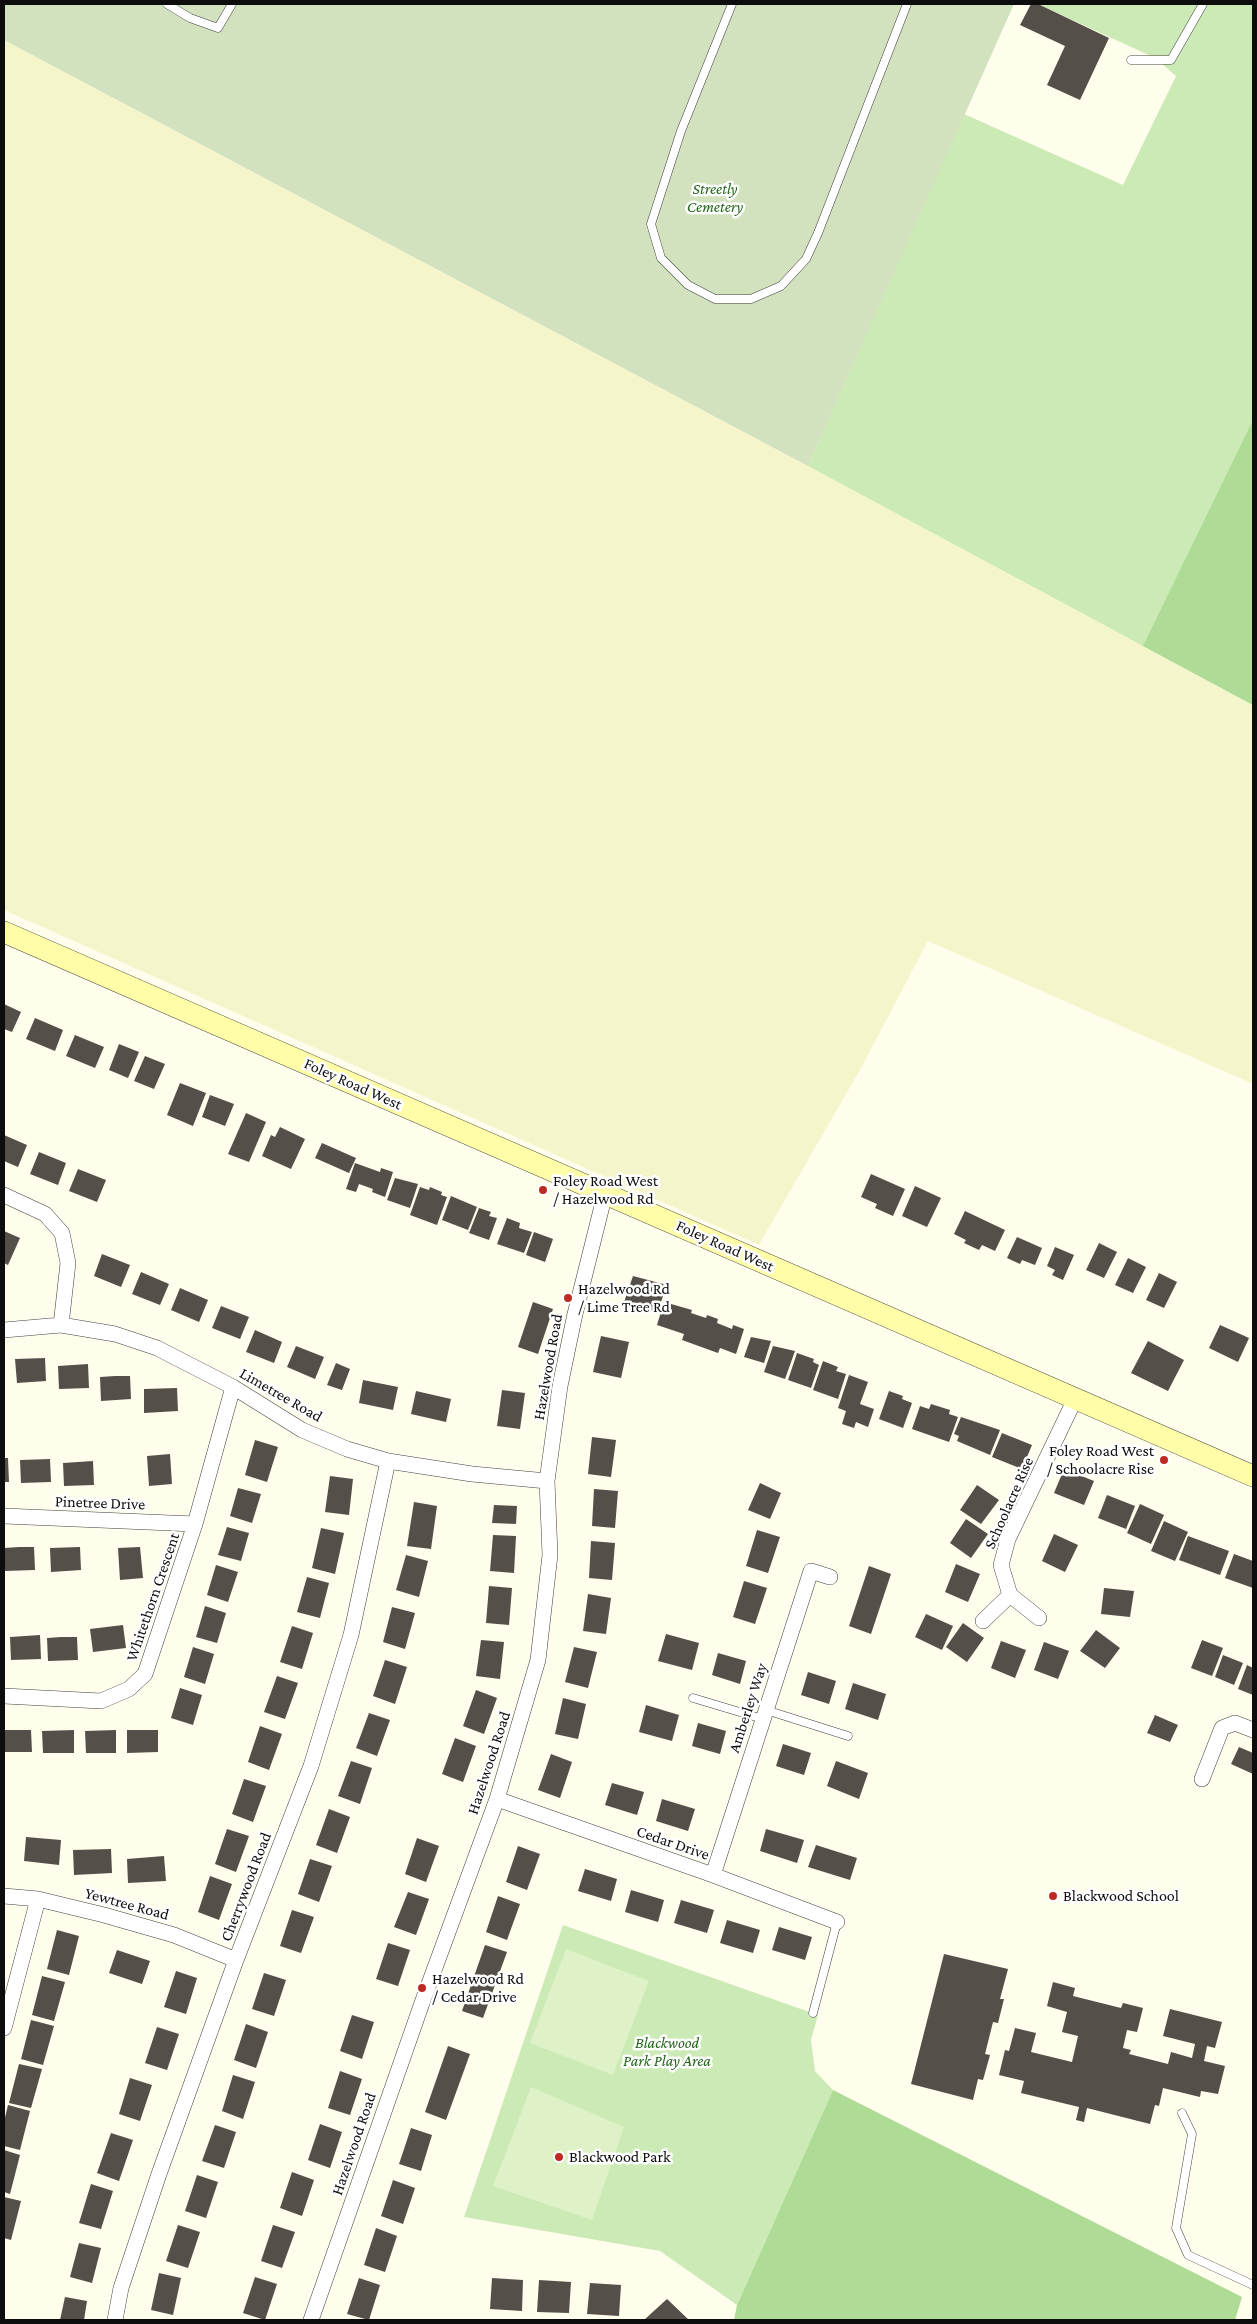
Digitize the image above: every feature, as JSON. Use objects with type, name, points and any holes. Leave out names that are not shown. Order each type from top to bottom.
[{"type":"main road","name":"Foley Road West","points":[[4,932],[1253,1476]]},
{"type":"street","name":"Hazelwood Road","points":[[311,2320],[422,2002],[496,1800],[538,1660],[550,1556],[547,1481],[560,1386],[575,1314],[606,1194]]},
{"type":"street","points":[[4,1195],[45,1214],[62,1233],[68,1263],[61,1325]]},
{"type":"street","name":"Limetree Road","points":[[4,1330],[61,1325],[115,1334],[157,1348],[233,1387],[302,1430],[347,1449],[388,1461],[472,1474],[547,1481]]},
{"type":"street","name":"Whitethorn Crescent","points":[[4,1696],[101,1701],[128,1689],[145,1674],[195,1524],[233,1387]]},
{"type":"street","name":"Schoolacre Rise","points":[[1010,1595],[1000,1565],[1008,1539],[1076,1399]]},
{"type":"street","name":"Cherrywood Road","points":[[115,2320],[121,2288],[158,2174],[236,1960],[311,1766],[351,1635],[388,1461]]},
{"type":"street","name":"Pinetree Drive","points":[[4,1516],[195,1524]]},
{"type":"street","name":"Amberley Way","points":[[713,1875],[811,1571],[830,1577]]},
{"type":"street","points":[[982,1621],[1010,1595],[1039,1618]]},
{"type":"street","points":[[1202,1779],[1222,1728],[1235,1723],[1253,1730]]},
{"type":"street","name":"Cedar Drive","points":[[496,1800],[713,1875],[837,1922]]},
{"type":"street","name":"Yewtree Road","points":[[4,1896],[38,1899],[104,1915],[174,1935],[236,1960]]},
{"type":"street","points":[[4,2028],[38,1899]]},
{"type":"lane","points":[[167,4],[190,18],[218,28],[232,4]]},
{"type":"lane","points":[[732,4],[681,131],[651,224],[661,258],[688,285],[715,299],[752,299],[781,286],[806,259],[818,233],[907,4]]},
{"type":"lane","points":[[1131,60],[1171,60],[1204,4]]},
{"type":"lane","points":[[693,1698],[765,1714],[848,1736]]},
{"type":"lane","points":[[813,2012],[837,1922]]},
{"type":"lane","points":[[1182,2113],[1192,2134],[1176,2228],[1188,2255],[1253,2285]]},
{"type":"green space","name":"Streetly Cemetery","points":[[4,4],[1014,4],[808,466],[4,40]]},
{"type":"green space","points":[[1038,4],[1253,4],[1253,705],[808,466],[964,114],[1123,185],[1176,76],[1155,58]]},
{"type":"green space","points":[[4,40],[808,466],[1253,705],[1253,1084],[928,941],[861,1068],[759,1245],[4,910]]},
{"type":"green space","points":[[1253,420],[1253,705],[1143,646]]},
{"type":"green space","name":"Blackwood Park","points":[[563,1925],[818,2015],[811,2040],[815,2071],[833,2090],[737,2305],[660,2251],[464,2217]]},
{"type":"green space","points":[[566,1949],[649,1981],[613,2075],[530,2043]]},
{"type":"green space","name":"Blackwood Park","points":[[531,2087],[624,2127],[592,2220],[493,2186]]},
{"type":"green space","points":[[833,2090],[1242,2297],[1235,2320],[734,2320],[737,2305]]},
{"type":"building","points":[[1031,4],[1038,4],[1109,38],[1080,100],[1047,85],[1065,46],[1020,25]]},
{"type":"building","points":[[4,1004],[21,1012],[12,1032],[4,1029]]},
{"type":"building","points":[[35,1018],[63,1030],[55,1051],[26,1039]]},
{"type":"building","points":[[75,1035],[104,1047],[95,1068],[66,1056]]},
{"type":"building","points":[[119,1044],[139,1052],[128,1078],[109,1070]]},
{"type":"building","points":[[145,1056],[165,1064],[154,1089],[134,1081]]},
{"type":"building","points":[[180,1083],[206,1093],[193,1126],[167,1115]]},
{"type":"building","points":[[210,1095],[234,1104],[225,1126],[202,1117]]},
{"type":"building","points":[[246,1113],[266,1122],[249,1162],[228,1154]]},
{"type":"building","points":[[280,1127],[305,1139],[291,1169],[262,1156],[271,1135],[275,1137]]},
{"type":"building","points":[[4,1135],[27,1145],[18,1167],[4,1161]]},
{"type":"building","points":[[322,1143],[356,1158],[349,1173],[315,1158]]},
{"type":"building","points":[[39,1152],[66,1163],[58,1185],[30,1174]]},
{"type":"building","points":[[355,1163],[380,1172],[381,1168],[393,1172],[385,1197],[372,1192],[373,1189],[359,1184],[356,1192],[346,1189]]},
{"type":"building","points":[[78,1169],[106,1180],[97,1202],[69,1191]]},
{"type":"building","points":[[871,1174],[905,1189],[893,1216],[875,1208],[877,1204],[861,1197]]},
{"type":"building","points":[[395,1178],[418,1184],[410,1208],[387,1200]]},
{"type":"building","points":[[915,1186],[941,1198],[927,1227],[902,1216]]},
{"type":"building","points":[[420,1187],[429,1190],[430,1187],[442,1192],[441,1195],[447,1197],[437,1225],[410,1215]]},
{"type":"building","points":[[451,1196],[477,1207],[468,1230],[442,1220]]},
{"type":"building","points":[[479,1208],[491,1212],[489,1216],[497,1218],[489,1240],[469,1233]]},
{"type":"building","points":[[965,1211],[1005,1230],[995,1251],[982,1245],[979,1250],[964,1243],[966,1240],[954,1234]]},
{"type":"building","points":[[507,1218],[520,1223],[519,1228],[532,1232],[524,1253],[497,1244]]},
{"type":"building","points":[[4,1231],[20,1238],[8,1265],[4,1263]]},
{"type":"building","points":[[534,1232],[553,1239],[545,1262],[526,1255]]},
{"type":"building","points":[[1017,1237],[1042,1248],[1035,1265],[1022,1260],[1020,1264],[1007,1258]]},
{"type":"building","points":[[1099,1243],[1117,1252],[1104,1278],[1086,1270]]},
{"type":"building","points":[[1055,1247],[1074,1255],[1063,1280],[1052,1275],[1055,1270],[1047,1266]]},
{"type":"building","points":[[102,1254],[130,1265],[121,1287],[94,1276]]},
{"type":"building","points":[[1128,1258],[1146,1267],[1133,1293],[1115,1285]]},
{"type":"building","points":[[141,1272],[169,1284],[160,1305],[132,1294]]},
{"type":"building","points":[[1159,1273],[1177,1282],[1164,1308],[1146,1300]]},
{"type":"building","points":[[633,1276],[667,1285],[657,1313],[624,1302]]},
{"type":"building","points":[[180,1288],[208,1300],[199,1322],[171,1310]]},
{"type":"building","points":[[533,1302],[553,1309],[538,1354],[518,1347]]},
{"type":"building","points":[[664,1302],[692,1310],[691,1313],[706,1318],[707,1315],[718,1319],[717,1323],[732,1329],[733,1325],[744,1329],[736,1354],[720,1348],[718,1353],[682,1340],[684,1334],[657,1325]]},
{"type":"building","points":[[221,1306],[249,1317],[240,1339],[212,1328]]},
{"type":"building","points":[[1220,1325],[1249,1338],[1238,1362],[1209,1348]]},
{"type":"building","points":[[255,1330],[282,1342],[274,1363],[246,1352]]},
{"type":"building","points":[[601,1336],[629,1342],[621,1378],[593,1372]]},
{"type":"building","points":[[751,1337],[771,1341],[764,1363],[744,1357]]},
{"type":"building","points":[[1148,1341],[1184,1360],[1168,1391],[1131,1373]]},
{"type":"building","points":[[296,1346],[324,1357],[315,1379],[287,1367]]},
{"type":"building","points":[[773,1346],[795,1351],[785,1379],[764,1372]]},
{"type":"building","points":[[797,1353],[814,1359],[813,1362],[819,1365],[811,1388],[788,1380]]},
{"type":"building","points":[[45,1358],[46,1381],[17,1383],[15,1359]]},
{"type":"building","points":[[823,1361],[838,1367],[836,1371],[846,1374],[838,1399],[813,1390]]},
{"type":"building","points":[[336,1363],[350,1369],[342,1390],[327,1385]]},
{"type":"building","points":[[88,1364],[89,1388],[59,1389],[58,1366]]},
{"type":"building","points":[[849,1375],[868,1382],[860,1404],[874,1409],[868,1427],[856,1422],[854,1428],[842,1424],[846,1411],[838,1408]]},
{"type":"building","points":[[130,1376],[131,1399],[101,1401],[100,1377]]},
{"type":"building","points":[[363,1380],[398,1387],[393,1410],[359,1403]]},
{"type":"building","points":[[177,1388],[178,1411],[144,1413],[144,1389]]},
{"type":"building","points":[[502,1390],[525,1393],[520,1429],[497,1426]]},
{"type":"building","points":[[416,1391],[451,1399],[446,1422],[411,1414]]},
{"type":"building","points":[[889,1391],[903,1396],[902,1399],[912,1403],[903,1428],[879,1419]]},
{"type":"building","points":[[931,1404],[950,1410],[949,1414],[958,1417],[949,1442],[912,1429],[920,1406],[929,1409]]},
{"type":"building","points":[[961,1417],[1000,1430],[990,1455],[957,1441],[959,1436],[954,1434]]},
{"type":"building","points":[[1002,1433],[1032,1445],[1022,1469],[992,1457]]},
{"type":"building","points":[[592,1437],[616,1440],[611,1477],[588,1474]]},
{"type":"building","points":[[255,1440],[278,1447],[267,1482],[245,1475]]},
{"type":"building","points":[[170,1454],[172,1484],[149,1486],[147,1456]]},
{"type":"building","points":[[4,1458],[8,1458],[9,1482],[4,1482]]},
{"type":"building","points":[[50,1459],[51,1482],[21,1483],[20,1460]]},
{"type":"building","points":[[93,1461],[94,1485],[64,1486],[63,1463]]},
{"type":"building","points":[[1064,1469],[1094,1481],[1084,1505],[1054,1493]]},
{"type":"building","points":[[330,1476],[353,1479],[349,1515],[325,1512]]},
{"type":"building","points":[[760,1483],[781,1493],[770,1519],[748,1510]]},
{"type":"building","points":[[977,1485],[999,1500],[981,1524],[960,1510]]},
{"type":"building","points":[[238,1488],[261,1494],[252,1523],[230,1516]]},
{"type":"building","points":[[594,1489],[618,1491],[615,1528],[592,1526]]},
{"type":"building","points":[[1107,1495],[1135,1506],[1126,1529],[1098,1518]]},
{"type":"building","points":[[414,1502],[437,1506],[431,1549],[407,1546]]},
{"type":"building","points":[[1140,1504],[1164,1515],[1151,1544],[1127,1533]]},
{"type":"building","points":[[494,1505],[517,1506],[516,1524],[492,1523]]},
{"type":"building","points":[[966,1519],[988,1534],[971,1558],[950,1543]]},
{"type":"building","points":[[1164,1521],[1188,1532],[1175,1561],[1151,1551]]},
{"type":"building","points":[[227,1527],[249,1533],[241,1561],[218,1555]]},
{"type":"building","points":[[321,1528],[344,1533],[335,1574],[312,1568]]},
{"type":"building","points":[[757,1530],[780,1537],[768,1573],[746,1566]]},
{"type":"building","points":[[1054,1534],[1078,1545],[1065,1572],[1042,1561]]},
{"type":"building","points":[[493,1535],[516,1536],[514,1573],[490,1571]]},
{"type":"building","points":[[1188,1536],[1229,1551],[1220,1575],[1179,1560]]},
{"type":"building","points":[[591,1541],[615,1543],[612,1580],[589,1578]]},
{"type":"building","points":[[34,1547],[35,1570],[5,1571],[4,1548]]},
{"type":"building","points":[[80,1547],[81,1570],[51,1572],[50,1548]]},
{"type":"building","points":[[140,1547],[143,1578],[120,1580],[118,1548]]},
{"type":"building","points":[[1234,1554],[1253,1561],[1253,1588],[1225,1578]]},
{"type":"building","points":[[406,1555],[428,1561],[419,1597],[396,1590]]},
{"type":"building","points":[[956,1564],[980,1574],[968,1602],[945,1592]]},
{"type":"building","points":[[216,1565],[238,1572],[228,1602],[207,1595]]},
{"type":"building","points":[[869,1566],[891,1574],[871,1634],[849,1626]]},
{"type":"building","points":[[307,1577],[329,1583],[320,1618],[297,1612]]},
{"type":"building","points":[[744,1581],[767,1588],[755,1624],[733,1617]]},
{"type":"building","points":[[489,1586],[512,1588],[509,1625],[486,1623]]},
{"type":"building","points":[[1104,1588],[1134,1591],[1130,1617],[1101,1614]]},
{"type":"building","points":[[588,1594],[611,1598],[606,1634],[583,1631]]},
{"type":"building","points":[[205,1606],[226,1613],[217,1643],[196,1637]]},
{"type":"building","points":[[392,1607],[415,1613],[405,1649],[383,1642]]},
{"type":"building","points":[[926,1614],[953,1626],[942,1650],[915,1637]]},
{"type":"building","points":[[963,1623],[984,1638],[967,1662],[946,1647]]},
{"type":"building","points":[[123,1625],[126,1648],[93,1652],[90,1629]]},
{"type":"building","points":[[292,1626],[313,1633],[302,1669],[280,1662]]},
{"type":"building","points":[[1096,1630],[1120,1648],[1105,1668],[1080,1651]]},
{"type":"building","points":[[666,1634],[699,1643],[692,1670],[658,1661]]},
{"type":"building","points":[[40,1635],[41,1659],[11,1660],[10,1637]]},
{"type":"building","points":[[77,1637],[78,1660],[48,1661],[47,1638]]},
{"type":"building","points":[[481,1640],[504,1642],[500,1679],[476,1676]]},
{"type":"building","points":[[1202,1640],[1223,1648],[1212,1676],[1191,1668]]},
{"type":"building","points":[[1001,1641],[1026,1650],[1015,1678],[991,1668]]},
{"type":"building","points":[[1044,1642],[1069,1651],[1058,1679],[1034,1670]]},
{"type":"building","points":[[193,1647],[214,1654],[205,1684],[184,1677]]},
{"type":"building","points":[[574,1647],[597,1652],[588,1688],[565,1682]]},
{"type":"building","points":[[718,1653],[746,1661],[740,1684],[712,1675]]},
{"type":"building","points":[[1223,1655],[1243,1663],[1234,1685],[1215,1677]]},
{"type":"building","points":[[385,1660],[407,1667],[395,1704],[373,1696]]},
{"type":"building","points":[[1247,1665],[1253,1668],[1253,1695],[1238,1689]]},
{"type":"building","points":[[808,1672],[836,1681],[829,1704],[801,1695]]},
{"type":"building","points":[[277,1676],[298,1683],[285,1719],[264,1712]]},
{"type":"building","points":[[853,1683],[886,1694],[878,1720],[845,1709]]},
{"type":"building","points":[[180,1688],[202,1695],[193,1725],[171,1718]]},
{"type":"building","points":[[476,1690],[497,1698],[484,1734],[463,1726]]},
{"type":"building","points":[[563,1698],[586,1704],[578,1739],[555,1734]]},
{"type":"building","points":[[646,1705],[679,1715],[672,1741],[639,1732]]},
{"type":"building","points":[[369,1713],[390,1720],[377,1756],[356,1748]]},
{"type":"building","points":[[1155,1715],[1178,1725],[1170,1742],[1147,1733]]},
{"type":"building","points":[[698,1723],[726,1731],[720,1754],[692,1746]]},
{"type":"building","points":[[260,1726],[282,1734],[269,1770],[248,1762]]},
{"type":"building","points":[[4,1730],[31,1730],[32,1752],[4,1752]]},
{"type":"building","points":[[74,1730],[74,1753],[43,1753],[42,1731]]},
{"type":"building","points":[[116,1730],[116,1753],[86,1753],[85,1731]]},
{"type":"building","points":[[127,1730],[158,1730],[158,1752],[127,1753]]},
{"type":"building","points":[[455,1738],[476,1746],[463,1782],[442,1774]]},
{"type":"building","points":[[783,1744],[811,1753],[804,1775],[776,1766]]},
{"type":"building","points":[[1239,1747],[1253,1753],[1253,1774],[1231,1764]]},
{"type":"building","points":[[551,1754],[572,1762],[560,1798],[538,1790]]},
{"type":"building","points":[[351,1761],[372,1768],[360,1804],[338,1796]]},
{"type":"building","points":[[836,1761],[868,1773],[859,1799],[827,1786]]},
{"type":"building","points":[[244,1779],[266,1786],[253,1822],[232,1814]]},
{"type":"building","points":[[612,1783],[644,1792],[637,1815],[605,1805]]},
{"type":"building","points":[[662,1799],[695,1809],[688,1831],[656,1821]]},
{"type":"building","points":[[329,1809],[350,1817],[337,1853],[316,1845]]},
{"type":"building","points":[[227,1829],[249,1836],[236,1872],[215,1864]]},
{"type":"building","points":[[766,1829],[804,1840],[797,1863],[760,1851]]},
{"type":"building","points":[[26,1837],[61,1840],[59,1865],[24,1861]]},
{"type":"building","points":[[417,1838],[439,1846],[426,1882],[405,1874]]},
{"type":"building","points":[[816,1845],[857,1858],[850,1880],[808,1867]]},
{"type":"building","points":[[518,1846],[540,1854],[527,1890],[506,1882]]},
{"type":"building","points":[[111,1849],[112,1873],[74,1875],[73,1850]]},
{"type":"building","points":[[164,1856],[166,1881],[128,1883],[127,1859]]},
{"type":"building","points":[[310,1859],[332,1866],[319,1902],[298,1894]]},
{"type":"building","points":[[585,1869],[617,1879],[611,1901],[578,1891]]},
{"type":"building","points":[[210,1876],[232,1884],[219,1920],[198,1912]]},
{"type":"building","points":[[631,1890],[664,1900],[658,1922],[625,1912]]},
{"type":"building","points":[[408,1892],[429,1899],[416,1935],[394,1927]]},
{"type":"building","points":[[498,1896],[520,1904],[507,1940],[486,1932]]},
{"type":"building","points":[[681,1900],[714,1910],[707,1933],[674,1923]]},
{"type":"building","points":[[292,1910],[314,1917],[301,1953],[280,1946]]},
{"type":"building","points":[[727,1920],[760,1930],[753,1953],[720,1943]]},
{"type":"building","points":[[779,1927],[812,1937],[805,1960],[772,1950]]},
{"type":"building","points":[[57,1930],[79,1936],[69,1975],[47,1969]]},
{"type":"building","points":[[388,1943],[410,1950],[398,1986],[376,1979]]},
{"type":"building","points":[[485,1945],[507,1952],[483,2018],[462,2011]]},
{"type":"building","points":[[117,1950],[150,1961],[142,1984],[109,1973]]},
{"type":"building","points":[[944,1954],[1008,1969],[1000,1999],[1004,1999],[998,2023],[993,2022],[985,2054],[990,2055],[983,2080],[978,2079],[973,2100],[911,2084]]},
{"type":"building","points":[[176,1971],[197,1978],[186,2014],[164,2007]]},
{"type":"building","points":[[264,1973],[286,1980],[274,2016],[252,2009]]},
{"type":"building","points":[[42,1976],[65,1982],[54,2021],[32,2015]]},
{"type":"building","points":[[1053,1982],[1075,1988],[1073,1996],[1121,2008],[1123,2003],[1143,2008],[1137,2032],[1127,2030],[1123,2048],[1131,2050],[1129,2054],[1168,2064],[1171,2052],[1192,2058],[1195,2044],[1163,2036],[1170,2009],[1222,2022],[1215,2048],[1207,2046],[1204,2061],[1225,2066],[1218,2094],[1201,2091],[1200,2097],[1163,2088],[1159,2106],[1155,2105],[1150,2124],[1087,2108],[1084,2122],[1076,2120],[1079,2107],[1021,2093],[1024,2081],[999,2075],[1005,2050],[1009,2051],[1015,2028],[1036,2033],[1031,2052],[1072,2062],[1078,2036],[1062,2032],[1067,2012],[1047,2006]]},
{"type":"building","points":[[352,2015],[374,2022],[362,2059],[340,2051]]},
{"type":"building","points":[[31,2020],[54,2026],[43,2065],[21,2059]]},
{"type":"building","points":[[246,2024],[268,2032],[256,2068],[234,2060]]},
{"type":"building","points":[[157,2027],[179,2034],[167,2070],[145,2063]]},
{"type":"building","points":[[448,2046],[470,2054],[446,2120],[425,2112]]},
{"type":"building","points":[[19,2064],[42,2069],[31,2108],[9,2103]]},
{"type":"building","points":[[340,2071],[362,2079],[350,2115],[328,2108]]},
{"type":"building","points":[[233,2075],[255,2082],[243,2119],[222,2111]]},
{"type":"building","points":[[130,2078],[152,2085],[140,2121],[119,2114]]},
{"type":"building","points":[[8,2105],[30,2111],[20,2150],[4,2146],[4,2122]]},
{"type":"building","points":[[320,2124],[342,2132],[330,2168],[308,2160]]},
{"type":"building","points":[[215,2125],[236,2132],[224,2168],[202,2161]]},
{"type":"building","points":[[411,2128],[432,2135],[421,2171],[399,2164]]},
{"type":"building","points":[[111,2133],[133,2140],[119,2181],[97,2173]]},
{"type":"building","points":[[4,2150],[20,2155],[10,2194],[4,2192]]},
{"type":"building","points":[[292,2172],[314,2180],[302,2216],[280,2208]]},
{"type":"building","points":[[197,2175],[218,2182],[206,2218],[185,2211]]},
{"type":"building","points":[[393,2180],[415,2188],[403,2224],[381,2216]]},
{"type":"building","points":[[91,2184],[113,2191],[101,2229],[79,2223]]},
{"type":"building","points":[[4,2197],[21,2201],[11,2240],[4,2238]]},
{"type":"building","points":[[178,2225],[200,2232],[188,2268],[166,2261]]},
{"type":"building","points":[[273,2225],[295,2232],[282,2268],[261,2261]]},
{"type":"building","points":[[376,2228],[397,2236],[385,2272],[364,2265]]},
{"type":"building","points":[[79,2243],[101,2248],[92,2283],[70,2277]]},
{"type":"building","points":[[159,2273],[181,2278],[173,2315],[151,2310]]},
{"type":"building","points":[[255,2277],[277,2284],[265,2320],[243,2313]]},
{"type":"building","points":[[359,2278],[380,2285],[369,2320],[347,2314]]},
{"type":"building","points":[[492,2278],[523,2280],[522,2311],[490,2309]]},
{"type":"building","points":[[539,2280],[571,2282],[569,2313],[537,2312]]},
{"type":"building","points":[[590,2283],[621,2285],[619,2316],[587,2314]]},
{"type":"building","points":[[65,2297],[87,2301],[84,2320],[60,2320]]},
{"type":"building","points":[[667,2299],[689,2320],[644,2320]]},
{"type":"place","name":"Foley Road West / Hazelwood Rd","points":[[543,1190]]},
{"type":"place","name":"Hazelwood Rd / Lime Tree Rd","points":[[568,1298]]},
{"type":"place","name":"Foley Road West / Schoolacre Rise","points":[[1164,1460]]},
{"type":"place","name":"Blackwood School","points":[[1053,1896]]},
{"type":"place","name":"Hazelwood Rd / Cedar Drive","points":[[422,1988]]},
{"type":"place","name":"Blackwood Park","points":[[559,2157]]},
{"type":"park label","name":"Blackwood Park Play Area","points":[[667,2052]]}]
